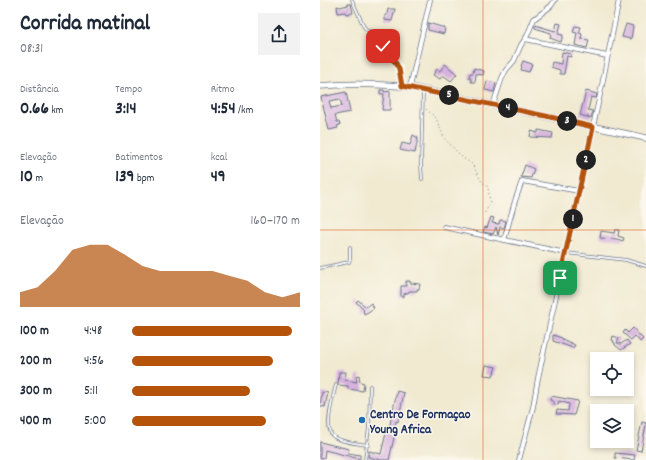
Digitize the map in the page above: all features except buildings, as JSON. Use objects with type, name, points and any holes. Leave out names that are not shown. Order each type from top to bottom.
[{"type":"main road","points":[[320,86],[359,84],[410,87],[646,138]]},
{"type":"street","points":[[410,87],[430,0]]},
{"type":"street","points":[[493,105],[502,78],[506,70],[514,61],[534,19],[551,6],[555,0]]},
{"type":"street","points":[[519,460],[533,407],[619,0]]},
{"type":"street","points":[[525,39],[607,56]]},
{"type":"street","points":[[504,240],[522,180],[579,191]]},
{"type":"street","points":[[444,227],[566,253]]},
{"type":"lane","points":[[352,0],[364,27],[378,40],[387,54],[396,63],[399,69],[402,86]]},
{"type":"lane","points":[[422,179],[420,165],[423,90]]},
{"type":"lane","points":[[320,268],[349,262],[350,246]]},
{"type":"lane","points":[[566,253],[626,260],[646,266]]},
{"type":"lane","points":[[336,385],[328,422],[330,434],[332,437],[368,445]]},
{"type":"lane","points":[[366,460],[370,386]]},
{"type":"path","points":[[422,106],[434,116],[444,138],[463,158],[472,164],[482,182],[488,187],[490,204],[484,214]]},
{"type":"place","name":"Centro De Formaçao Young Africa","points":[[362,420]]},
{"type":"route","points":[[383,46],[387,54],[396,63],[399,69],[402,86],[593,127],[560,278]]}]
